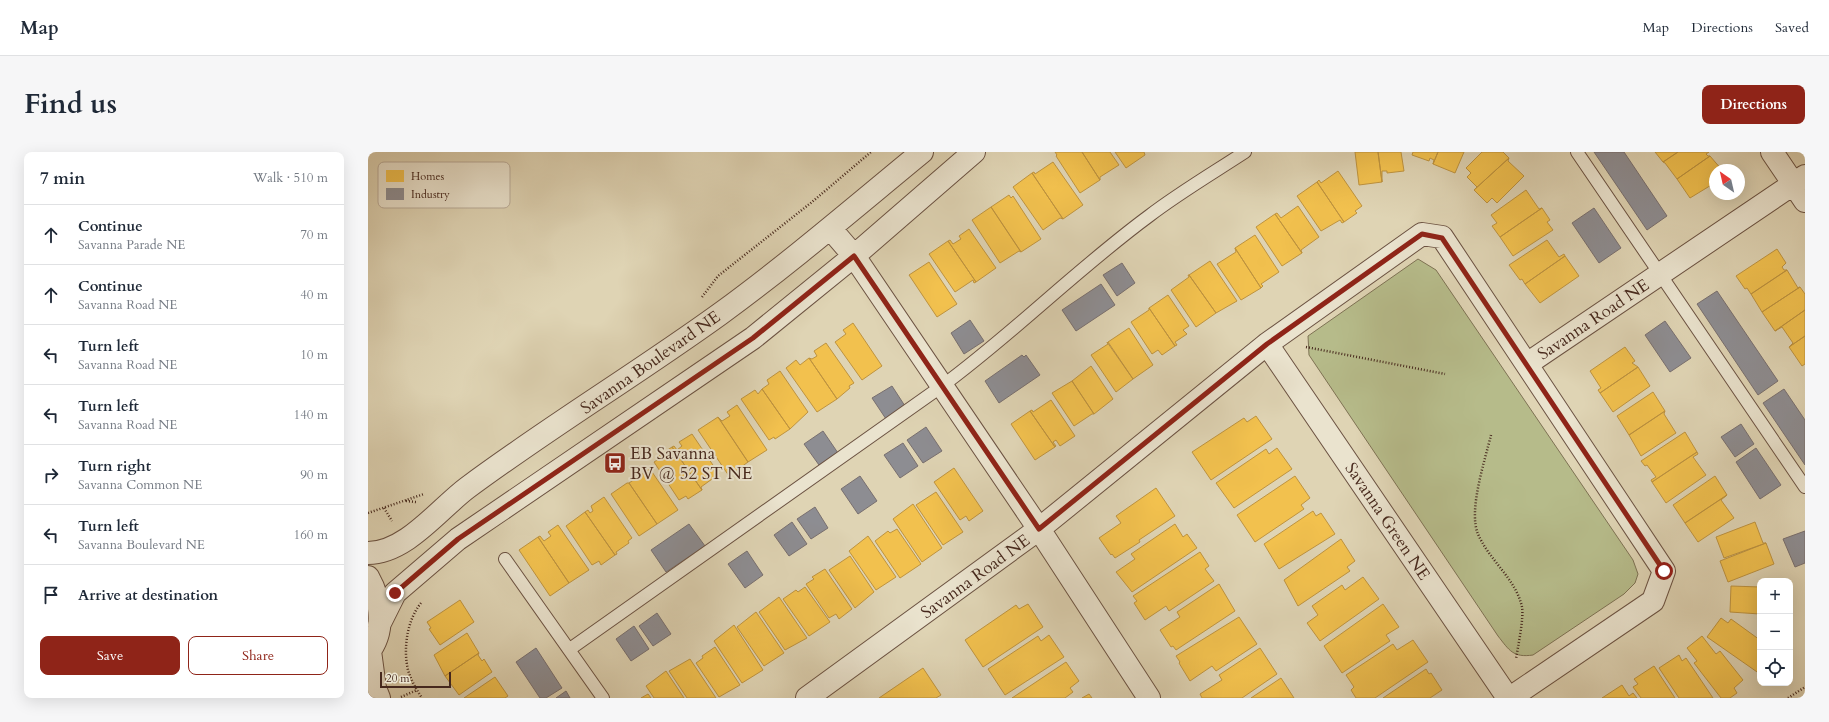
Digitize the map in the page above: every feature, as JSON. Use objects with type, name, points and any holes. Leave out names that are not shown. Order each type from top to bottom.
[{"type":"street","name":"Savanna Boulevard NE","points":[[368,552],[387,549],[408,538],[466,488],[720,314],[830,228],[922,152]]},
{"type":"street","points":[[379,625],[395,593],[458,539],[753,338],[854,256],[974,152]]},
{"type":"street","points":[[1772,152],[1801,187]]},
{"type":"street","name":"Savanna Road NE","points":[[807,698],[1039,529],[1267,344],[1422,234],[1442,238],[1527,364],[1660,274],[1801,187]]},
{"type":"street","points":[[830,228],[854,256],[1039,529],[1149,698]]},
{"type":"street","name":"Savanna Green NE","points":[[1267,344],[1509,698]]},
{"type":"street","points":[[1509,698],[1653,601],[1664,571],[1527,364]]},
{"type":"street","points":[[368,577],[375,589],[380,607],[379,625],[376,638],[369,652],[375,688],[379,698]]},
{"type":"lane","points":[[570,648],[972,364],[1073,276],[1150,215],[1245,152]]},
{"type":"lane","points":[[1577,152],[1805,487]]},
{"type":"lane","points":[[506,559],[570,648],[603,698]]},
{"type":"path","points":[[697,302],[718,276],[812,202],[871,152]]},
{"type":"path","points":[[1306,347],[1445,374]]},
{"type":"path","points":[[1492,435],[1478,487],[1475,515],[1478,534],[1517,592],[1522,608],[1516,658]]},
{"type":"path","points":[[368,513],[430,491]]},
{"type":"path","points":[[384,508],[393,524]]},
{"type":"path","points":[[422,698],[408,669],[406,656],[407,637],[410,622],[423,601]]},
{"type":"path","points":[[1788,698],[1805,687]]},
{"type":"path","points":[[398,698],[417,690]]},
{"type":"green space","points":[[1418,259],[1436,270],[1633,560],[1638,574],[1635,583],[1624,594],[1533,655],[1526,656],[1512,652],[1498,636],[1309,355],[1308,336]]},
{"type":"building: Homes","points":[[1055,152],[1082,152],[1100,180],[1080,193],[1056,156],[1057,155]]},
{"type":"building: Homes","points":[[1082,152],[1110,152],[1119,165],[1100,177],[1100,180]]},
{"type":"building: Homes","points":[[1115,152],[1144,152],[1145,155],[1126,168]]},
{"type":"building: Homes","points":[[1355,152],[1378,152],[1382,182],[1359,185]]},
{"type":"building: Homes","points":[[1378,152],[1401,152],[1404,171],[1387,173],[1387,171],[1382,171],[1382,182]]},
{"type":"building: Homes","points":[[1413,152],[1438,152],[1433,164],[1434,160],[1430,158],[1429,161],[1412,155]]},
{"type":"building: Homes","points":[[1438,152],[1464,152],[1455,173],[1433,164]]},
{"type":"building: Homes","points":[[1482,152],[1503,152],[1509,158],[1474,190],[1477,187],[1467,177],[1471,173],[1466,168]]},
{"type":"building: Homes","points":[[1655,152],[1678,152],[1663,162]]},
{"type":"building: Homes","points":[[1678,152],[1709,152],[1706,154],[1710,156],[1677,179],[1663,162]]},
{"type":"building: Homes","points":[[1710,156],[1717,164],[1709,164],[1709,186],[1690,198],[1677,179]]},
{"type":"building: Homes","points":[[1509,158],[1508,161],[1524,176],[1497,203],[1492,198],[1487,203],[1474,190]]},
{"type":"building: Homes","points":[[1053,162],[1083,205],[1063,219],[1032,173],[1034,172],[1035,174]]},
{"type":"building: Homes","points":[[1338,171],[1362,206],[1355,211],[1357,213],[1344,222],[1317,182],[1319,180],[1321,183]]},
{"type":"building: Homes","points":[[1032,173],[1063,219],[1060,218],[1043,230],[1013,187]]},
{"type":"building: Homes","points":[[1317,182],[1344,222],[1342,223],[1340,220],[1321,231],[1297,196]]},
{"type":"building: Homes","points":[[1526,190],[1539,209],[1542,208],[1500,237],[1492,226],[1497,223],[1491,215]]},
{"type":"building: Homes","points":[[1009,195],[1011,198],[1013,196],[1041,239],[1021,252],[991,207]]},
{"type":"building: Homes","points":[[1298,206],[1319,237],[1301,250],[1302,253],[1275,214],[1277,213],[1281,218]]},
{"type":"building: Homes","points":[[991,207],[1021,252],[1019,251],[1000,263],[972,220]]},
{"type":"building: Homes","points":[[1542,208],[1550,220],[1547,222],[1553,230],[1513,256],[1500,237]]},
{"type":"building: Homes","points":[[1275,214],[1302,253],[1282,266],[1256,227]]},
{"type":"building: Homes","points":[[969,229],[996,268],[976,282],[948,241],[950,240],[953,244],[961,239],[959,236]]},
{"type":"building: Homes","points":[[1255,235],[1279,272],[1261,284],[1263,286],[1261,288],[1235,248]]},
{"type":"building: Homes","points":[[1547,240],[1559,257],[1564,254],[1565,256],[1525,284],[1522,279],[1520,280],[1509,265]]},
{"type":"building: Homes","points":[[948,241],[976,282],[974,283],[973,280],[955,292],[929,254]]},
{"type":"building: Homes","points":[[1235,248],[1261,288],[1241,300],[1217,264],[1236,252]]},
{"type":"building: Homes","points":[[1777,249],[1786,263],[1782,267],[1784,270],[1787,270],[1751,294],[1747,288],[1745,289],[1736,276]]},
{"type":"building: Homes","points":[[1565,256],[1579,276],[1540,303],[1525,284]]},
{"type":"building: Homes","points":[[1210,261],[1237,301],[1216,313],[1189,275]]},
{"type":"building: Homes","points":[[929,262],[957,304],[937,317],[909,275]]},
{"type":"building: Homes","points":[[1787,270],[1798,288],[1800,287],[1762,312],[1751,294]]},
{"type":"building: Homes","points":[[1188,275],[1216,313],[1196,327],[1171,290],[1189,277]]},
{"type":"building: Homes","points":[[1800,287],[1805,294],[1805,310],[1775,331],[1762,312]]},
{"type":"building: Homes","points":[[1168,295],[1189,326],[1183,330],[1187,334],[1175,342],[1177,345],[1175,346],[1149,308]]},
{"type":"building: Homes","points":[[1149,308],[1175,346],[1162,355],[1158,350],[1152,354],[1131,322],[1149,310]]},
{"type":"building: Homes","points":[[1805,310],[1805,336],[1789,347],[1793,343],[1782,327],[1775,331]]},
{"type":"building: Homes","points":[[853,323],[882,366],[862,380],[835,342],[846,334],[843,330]]},
{"type":"building: Homes","points":[[1129,328],[1153,365],[1133,379],[1108,342]]},
{"type":"building: Homes","points":[[1805,336],[1805,364],[1802,366],[1789,347]]},
{"type":"building: Homes","points":[[1107,342],[1133,379],[1116,392],[1091,355],[1108,344]]},
{"type":"building: Homes","points":[[826,343],[854,383],[849,386],[850,388],[837,399],[809,358],[812,359],[817,356],[814,351]]},
{"type":"building: Homes","points":[[1625,347],[1635,361],[1632,363],[1638,367],[1600,393],[1598,390],[1601,388],[1590,371]]},
{"type":"building: Homes","points":[[809,358],[837,399],[817,412],[786,368],[796,360],[800,365]]},
{"type":"building: Homes","points":[[1091,366],[1113,399],[1094,414],[1072,381]]},
{"type":"building: Homes","points":[[1638,367],[1650,386],[1613,412],[1600,393]]},
{"type":"building: Homes","points":[[780,371],[808,412],[790,429],[762,389],[769,384],[767,380]]},
{"type":"building: Homes","points":[[1072,381],[1094,414],[1074,426],[1052,393]]},
{"type":"building: Homes","points":[[762,389],[790,429],[775,439],[774,437],[769,440],[741,399],[755,390],[758,394]]},
{"type":"building: Homes","points":[[1653,392],[1665,411],[1629,435],[1617,416]]},
{"type":"building: Homes","points":[[1051,400],[1075,436],[1060,446],[1056,440],[1053,442],[1056,446],[1055,447],[1030,411],[1032,410],[1033,412]]},
{"type":"building: Homes","points":[[737,405],[767,450],[748,462],[718,417],[722,421],[730,416],[727,412]]},
{"type":"building: Homes","points":[[1030,411],[1055,447],[1035,460],[1011,424]]},
{"type":"building: Homes","points":[[1665,411],[1664,414],[1676,433],[1641,456],[1629,435]]},
{"type":"building: Homes","points":[[1256,416],[1272,439],[1211,480],[1192,452],[1244,418],[1247,422]]},
{"type":"building: Homes","points":[[718,417],[748,462],[729,476],[698,430]]},
{"type":"building: Homes","points":[[1685,432],[1697,452],[1652,482],[1651,480],[1656,477],[1647,465],[1645,466],[1641,461]]},
{"type":"building: Homes","points":[[692,434],[719,474],[701,487],[702,490],[672,447],[674,446],[677,450],[682,446],[679,442]]},
{"type":"building: Homes","points":[[672,447],[702,490],[688,499],[686,496],[679,500],[654,462],[659,459],[657,457]]},
{"type":"building: Homes","points":[[1277,448],[1292,469],[1234,508],[1216,483],[1266,449],[1269,454]]},
{"type":"building: Homes","points":[[1697,452],[1698,454],[1693,457],[1706,475],[1666,503],[1652,482]]},
{"type":"building: Homes","points":[[954,468],[983,511],[969,521],[966,516],[960,520],[934,482]]},
{"type":"building: Homes","points":[[650,469],[678,510],[657,524],[629,483]]},
{"type":"building: Homes","points":[[1295,476],[1310,498],[1301,505],[1304,509],[1255,542],[1237,515]]},
{"type":"building: Homes","points":[[1715,476],[1727,495],[1685,523],[1673,505]]},
{"type":"building: Homes","points":[[629,483],[657,524],[639,536],[611,494]]},
{"type":"building: Homes","points":[[1156,488],[1175,516],[1139,540],[1140,542],[1115,558],[1112,554],[1111,555],[1099,538],[1121,523],[1116,516]]},
{"type":"building: Homes","points":[[936,492],[963,532],[943,545],[916,505]]},
{"type":"building: Homes","points":[[1727,495],[1721,500],[1734,518],[1698,542],[1685,523]]},
{"type":"building: Homes","points":[[604,497],[632,538],[628,541],[629,543],[616,552],[617,554],[615,555],[585,512],[588,510],[590,513],[593,511],[591,506]]},
{"type":"building: Homes","points":[[913,504],[942,548],[922,562],[893,519]]},
{"type":"building: Homes","points":[[1313,511],[1316,516],[1321,513],[1335,534],[1279,569],[1264,544]]},
{"type":"building: Homes","points":[[585,512],[615,555],[601,565],[599,561],[592,565],[566,526]]},
{"type":"building: Homes","points":[[1755,522],[1763,543],[1766,543],[1724,558],[1716,537]]},
{"type":"building: Homes","points":[[1175,524],[1183,537],[1187,534],[1197,548],[1132,592],[1116,572],[1135,559],[1131,554]]},
{"type":"building: Homes","points":[[558,525],[589,570],[569,583],[538,537],[540,536],[544,541],[551,536],[548,532]]},
{"type":"building: Homes","points":[[897,529],[921,564],[900,578],[875,541],[888,531],[890,533]]},
{"type":"building: Homes","points":[[868,536],[896,577],[876,590],[849,551]]},
{"type":"building: Homes","points":[[538,537],[569,583],[550,596],[519,550]]},
{"type":"building: Homes","points":[[1341,539],[1355,561],[1347,567],[1350,571],[1298,606],[1284,580]]},
{"type":"building: Homes","points":[[1766,543],[1774,564],[1728,582],[1720,561]]},
{"type":"building: Homes","points":[[1200,552],[1209,566],[1205,569],[1214,581],[1169,611],[1166,606],[1145,620],[1134,603],[1137,601],[1133,596]]},
{"type":"building: Homes","points":[[850,556],[874,592],[855,608],[829,570]]},
{"type":"building: Homes","points":[[825,569],[852,609],[839,619],[836,614],[829,618],[806,584],[814,579],[812,577]]},
{"type":"building: Homes","points":[[1363,577],[1379,599],[1320,641],[1307,623],[1318,615],[1312,606],[1342,585],[1345,590]]},
{"type":"building: Homes","points":[[1219,584],[1235,611],[1176,650],[1173,646],[1171,647],[1160,630],[1180,617],[1177,612]]},
{"type":"building: Homes","points":[[1731,586],[1757,587],[1757,614],[1730,612]]},
{"type":"building: Homes","points":[[805,587],[830,622],[809,636],[783,599],[796,590],[798,592]]},
{"type":"building: Homes","points":[[779,597],[807,638],[785,650],[759,612]]},
{"type":"building: Homes","points":[[460,600],[474,622],[440,645],[429,629],[431,628],[427,622]]},
{"type":"building: Homes","points":[[1028,604],[1043,627],[983,667],[965,640],[1016,605],[1019,609]]},
{"type":"building: Homes","points":[[1383,604],[1399,627],[1386,635],[1390,641],[1342,673],[1324,646]]},
{"type":"building: Homes","points":[[756,612],[784,653],[764,666],[737,627]]},
{"type":"building: Homes","points":[[1239,617],[1257,644],[1216,671],[1212,666],[1190,681],[1176,656]]},
{"type":"building: Homes","points":[[1721,618],[1728,623],[1731,619],[1757,638],[1757,672],[1707,637]]},
{"type":"building: Homes","points":[[734,625],[763,670],[742,683],[714,641]]},
{"type":"building: Homes","points":[[467,633],[479,653],[445,676],[434,655]]},
{"type":"building: Homes","points":[[1049,635],[1064,657],[1005,695],[988,669],[1038,636],[1041,641]]},
{"type":"building: Homes","points":[[1702,636],[1716,654],[1720,651],[1743,680],[1734,688],[1737,693],[1730,698],[1721,698],[1694,663],[1697,661],[1687,648]]},
{"type":"building: Homes","points":[[1413,640],[1428,662],[1375,698],[1356,698],[1351,690],[1354,687],[1346,675],[1393,644],[1397,650]]},
{"type":"building: Homes","points":[[715,647],[740,685],[719,697],[696,663],[703,658],[702,656]]},
{"type":"building: Homes","points":[[1260,648],[1277,674],[1242,698],[1202,698],[1200,694],[1222,680],[1219,675]]},
{"type":"building: Homes","points":[[479,653],[478,655],[482,661],[484,659],[492,672],[459,695],[445,676]]},
{"type":"building: Homes","points":[[1679,655],[1682,661],[1686,658],[1713,698],[1679,698],[1659,668]]},
{"type":"building: Homes","points":[[690,659],[716,698],[687,698],[669,671]]},
{"type":"building: Homes","points":[[1066,662],[1079,681],[1070,688],[1073,692],[1065,698],[1012,698]]},
{"type":"building: Homes","points":[[1654,666],[1675,698],[1641,698],[1633,687],[1638,684],[1634,679]]},
{"type":"building: Homes","points":[[923,668],[941,695],[936,698],[879,698]]},
{"type":"building: Homes","points":[[1426,669],[1429,674],[1431,673],[1442,690],[1430,698],[1383,698]]},
{"type":"building: Homes","points":[[666,671],[684,698],[654,698],[646,686]]},
{"type":"building: Homes","points":[[495,677],[508,696],[505,698],[464,698]]},
{"type":"building: Homes","points":[[1281,678],[1294,698],[1251,698]]},
{"type":"building: Homes","points":[[1622,685],[1629,696],[1633,693],[1637,698],[1602,698]]},
{"type":"building: Homes","points":[[648,694],[651,698],[641,698]]},
{"type":"building: Homes","points":[[1089,694],[1092,698],[1082,698]]},
{"type":"building: Industry","points":[[1594,152],[1624,152],[1667,216],[1647,230]]},
{"type":"building: Industry","points":[[1594,208],[1621,248],[1599,263],[1572,223]]},
{"type":"building: Industry","points":[[1122,263],[1135,283],[1117,296],[1103,275]]},
{"type":"building: Industry","points":[[1101,284],[1115,305],[1076,331],[1062,310]]},
{"type":"building: Industry","points":[[1717,291],[1778,381],[1758,395],[1697,304]]},
{"type":"building: Industry","points":[[970,320],[984,341],[964,354],[951,333]]},
{"type":"building: Industry","points":[[1665,321],[1691,358],[1670,372],[1645,335]]},
{"type":"building: Industry","points":[[1022,355],[1024,357],[1026,355],[1040,375],[999,403],[985,381]]},
{"type":"building: Industry","points":[[892,386],[905,406],[886,419],[872,398]]},
{"type":"building: Industry","points":[[1784,389],[1805,420],[1805,465],[1763,403]]},
{"type":"building: Industry","points":[[1741,424],[1754,444],[1735,457],[1721,437]]},
{"type":"building: Industry","points":[[926,427],[942,451],[923,463],[907,440]]},
{"type":"building: Industry","points":[[823,431],[838,453],[819,465],[804,444]]},
{"type":"building: Industry","points":[[903,443],[918,466],[900,478],[884,455]]},
{"type":"building: Industry","points":[[1756,448],[1781,485],[1760,499],[1736,462]]},
{"type":"building: Industry","points":[[860,476],[877,501],[858,514],[841,489]]},
{"type":"building: Industry","points":[[815,507],[828,528],[811,539],[797,519]]},
{"type":"building: Industry","points":[[792,522],[807,544],[789,556],[774,535]]},
{"type":"building: Industry","points":[[689,524],[705,546],[666,572],[651,550]]},
{"type":"building: Industry","points":[[1805,531],[1805,563],[1795,567],[1783,539]]},
{"type":"building: Industry","points":[[747,551],[763,575],[745,588],[728,564]]},
{"type":"building: Industry","points":[[657,613],[671,634],[653,646],[639,626]]},
{"type":"building: Industry","points":[[634,626],[649,649],[631,661],[616,639]]},
{"type":"building: Industry","points":[[536,648],[562,688],[546,698],[540,698],[516,662]]},
{"type":"building: Industry","points":[[566,691],[570,698],[556,698]]},
{"type":"place","name":"EB Savanna BV @ 52 ST NE","points":[[615,463]]},
{"type":"route","points":[[395,593],[420,569],[458,539],[753,338],[854,256],[1039,529],[1267,344],[1422,234],[1442,238],[1664,571]]}]
